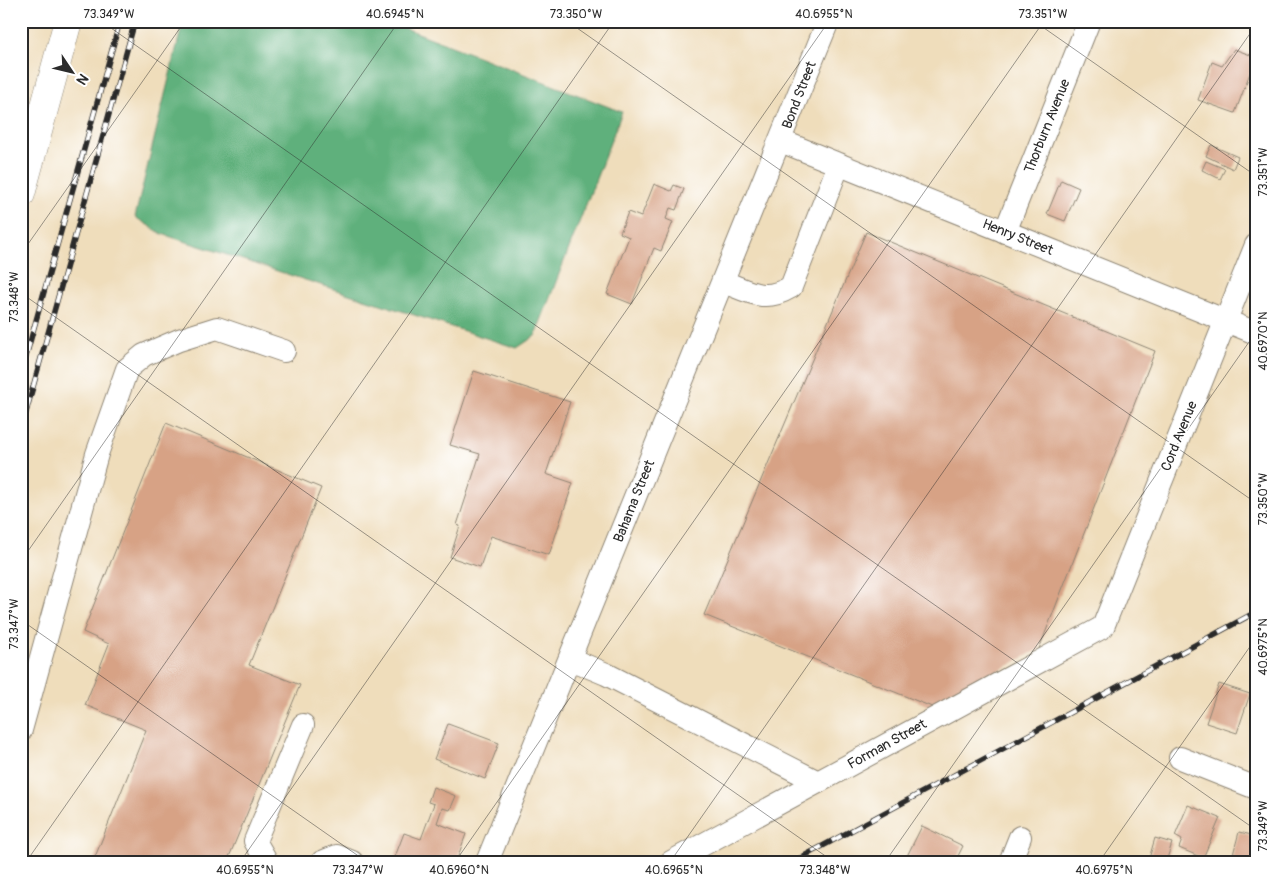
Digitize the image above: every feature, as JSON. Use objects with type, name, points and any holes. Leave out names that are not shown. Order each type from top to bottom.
[{"type":"main road","points":[[21,194],[68,21]]},
{"type":"street","name":"Bond Street","points":[[781,141],[828,21]]},
{"type":"street","name":"Thorburn Avenue","points":[[1005,232],[1089,21]]},
{"type":"street","name":"Henry Street","points":[[781,141],[1256,333]]},
{"type":"street","name":"Bahama Street","points":[[487,862],[781,141]]},
{"type":"street","points":[[724,282],[762,297],[778,295],[791,287],[839,164]]},
{"type":"street","name":"Cord Avenue","points":[[1103,627],[1256,245]]},
{"type":"street","points":[[21,730],[96,454],[127,368],[144,355],[179,340],[217,328],[284,351]]},
{"type":"street","name":"Forman Street","points":[[671,862],[1103,627]]},
{"type":"street","points":[[570,659],[606,674],[818,782]]},
{"type":"street","points":[[267,862],[255,841],[303,725]]},
{"type":"street","points":[[1180,758],[1256,788]]},
{"type":"street","points":[[1010,862],[1020,837]]},
{"type":"street","points":[[322,862],[337,856],[352,862]]},
{"type":"green space","points":[[183,21],[387,21],[622,112],[535,336],[517,348],[162,234],[135,217]]},
{"type":"building","points":[[1234,49],[1256,57],[1235,113],[1198,100],[1212,62],[1222,66]]},
{"type":"building","points":[[1211,145],[1238,157],[1233,169],[1206,156]]},
{"type":"building","points":[[1206,161],[1225,169],[1220,179],[1202,170]]},
{"type":"building","points":[[1061,180],[1079,188],[1065,221],[1047,214]]},
{"type":"building","points":[[654,184],[671,191],[674,185],[684,189],[676,210],[670,208],[666,219],[673,222],[661,251],[654,248],[632,304],[607,294],[629,237],[620,233],[628,212],[641,217]]},
{"type":"building","points":[[866,232],[1155,351],[1039,649],[932,707],[704,615]]},
{"type":"building","points":[[474,371],[570,402],[546,474],[573,483],[549,555],[491,536],[480,567],[450,557],[460,526],[457,525],[480,454],[450,445]]},
{"type":"building","points":[[166,423],[321,488],[249,665],[300,685],[227,862],[93,862],[146,730],[85,705],[109,644],[83,632]]},
{"type":"building","points":[[1219,684],[1250,694],[1237,733],[1206,723]]},
{"type":"building","points":[[448,724],[499,743],[485,779],[434,759]]},
{"type":"building","points":[[433,787],[456,796],[450,810],[442,808],[437,823],[466,834],[456,862],[393,862],[404,833],[421,839],[434,804],[428,802]]},
{"type":"building","points":[[1188,805],[1220,818],[1203,858],[1179,848],[1182,840],[1175,836]]},
{"type":"building","points":[[922,826],[963,846],[955,862],[920,862],[907,856]]},
{"type":"building","points":[[1239,832],[1256,836],[1256,862],[1231,862]]},
{"type":"building","points":[[1155,838],[1172,843],[1166,862],[1148,862]]},
{"type":"railway","points":[[21,374],[120,21]]},
{"type":"railway","points":[[21,430],[135,21]]},
{"type":"railway","points":[[793,862],[1256,612]]}]
